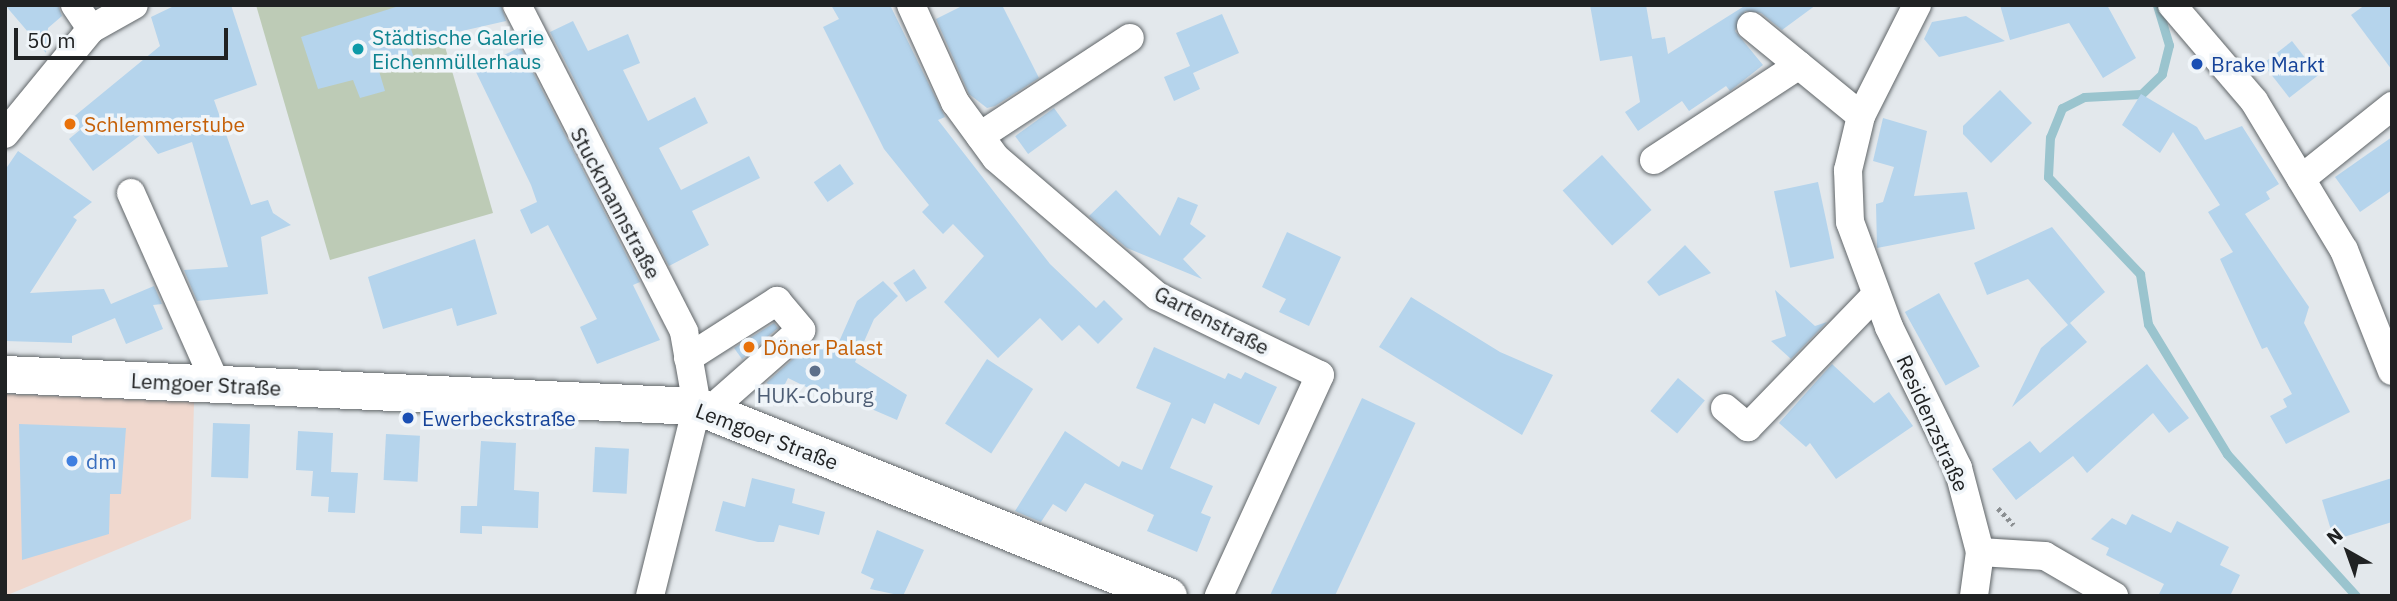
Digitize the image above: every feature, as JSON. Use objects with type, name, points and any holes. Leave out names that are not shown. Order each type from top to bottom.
[{"type":"main road","name":"Lemgoer Straße","points":[[5,374],[703,409],[1168,596]]},
{"type":"street","points":[[75,5],[91,29]]},
{"type":"street","points":[[5,134],[91,29],[134,5]]},
{"type":"street","name":"Stuckmannstraße","points":[[517,5],[684,332],[688,358],[703,409]]},
{"type":"street","name":"Gartenstraße","points":[[911,5],[954,102],[996,158],[1157,296],[1320,375],[1219,596]]},
{"type":"street","name":"Residenzstraße","points":[[1917,5],[1861,116],[1848,170],[1850,222],[1876,295],[1958,468],[1980,552],[1974,596]]},
{"type":"street","points":[[2172,5],[2254,101],[2301,178],[2344,250],[2392,371]]},
{"type":"street","points":[[1751,26],[1861,116]]},
{"type":"street","points":[[980,136],[1130,38]]},
{"type":"street","points":[[1654,160],[1799,65]]},
{"type":"street","points":[[2301,178],[2392,106]]},
{"type":"street","points":[[131,193],[216,384]]},
{"type":"street","points":[[1725,408],[1748,427],[1876,295]]},
{"type":"street","points":[[650,596],[703,409],[801,330],[777,301],[688,358]]},
{"type":"street","points":[[1980,552],[2045,556],[2114,596]]},
{"type":"shaded area","points":[[5,394],[194,402],[191,519],[5,596]]},
{"type":"green space","points":[[256,5],[433,5],[493,213],[330,260]]},
{"type":"building","points":[[5,5],[58,5],[62,16],[48,28],[46,53]]},
{"type":"building","points":[[176,5],[231,5],[257,85],[214,100],[251,205],[268,200],[273,213],[291,225],[261,237],[268,294],[197,301],[184,270],[228,267],[192,142],[158,154],[142,134],[93,171],[69,139],[80,130],[71,119],[160,46],[151,17]]},
{"type":"building","name":"Städtische Galerie Eichenmüllerhaus","points":[[402,5],[501,5],[506,21],[409,43],[415,61],[379,71],[385,91],[360,98],[353,80],[318,89],[301,37]]},
{"type":"building","points":[[831,5],[890,5],[945,117],[938,120],[1050,264],[1096,308],[1104,300],[1123,319],[1098,344],[1079,325],[1062,341],[1040,318],[998,358],[944,302],[984,256],[953,224],[943,234],[922,212],[929,205],[884,149],[823,27],[839,19]]},
{"type":"building","points":[[964,5],[1002,5],[1039,78],[995,106],[987,108],[969,94],[936,19]]},
{"type":"building","points":[[1590,5],[1646,5],[1652,39],[1665,37],[1668,54],[1746,5],[1816,5],[1782,30],[1761,13],[1745,11],[1735,31],[1763,65],[1730,91],[1726,86],[1689,111],[1682,101],[1638,131],[1625,112],[1640,102],[1632,56],[1600,61]]},
{"type":"building","points":[[2000,5],[2107,5],[2136,58],[2103,78],[2069,23],[2010,40]]},
{"type":"building","points":[[2365,5],[2392,5],[2392,70],[2351,15]]},
{"type":"building","points":[[1222,14],[1239,53],[1193,73],[1200,89],[1174,101],[1164,77],[1190,66],[1176,33]]},
{"type":"building","points":[[1966,16],[2005,41],[1939,57],[1924,39],[1932,22]]},
{"type":"building","points":[[573,21],[588,51],[628,34],[640,63],[623,70],[648,121],[695,97],[708,123],[659,148],[681,190],[749,156],[760,178],[692,211],[709,245],[669,266],[550,32]]},
{"type":"building","points":[[2292,41],[2318,75],[2289,98],[2263,64]]},
{"type":"building","points":[[520,47],[640,282],[633,285],[660,340],[597,364],[580,327],[597,319],[548,225],[531,234],[520,210],[537,202],[475,70]]},
{"type":"building","points":[[2000,90],[2032,123],[1991,163],[1963,134],[1963,126]]},
{"type":"building","points":[[2141,94],[2197,127],[2205,140],[2242,126],[2279,184],[2266,192],[2270,199],[2245,214],[2309,307],[2304,323],[2350,412],[2286,444],[2270,416],[2287,407],[2283,399],[2292,394],[2267,347],[2262,349],[2220,259],[2233,252],[2208,212],[2220,205],[2173,132],[2160,153],[2122,125]]},
{"type":"building","points":[[1054,108],[1067,126],[1028,154],[1015,136]]},
{"type":"building","points":[[1883,118],[1927,131],[1914,196],[1967,192],[1975,229],[1877,248],[1876,204],[1883,202],[1894,167],[1873,161]]},
{"type":"building","points":[[2392,137],[2392,190],[2360,212],[2335,177]]},
{"type":"building","points":[[18,151],[92,202],[73,217],[77,220],[30,293],[104,289],[111,304],[154,286],[162,304],[153,305],[163,329],[126,344],[115,318],[72,336],[72,343],[5,341],[5,170]]},
{"type":"building","points":[[1602,155],[1652,210],[1612,245],[1563,190]]},
{"type":"building","points":[[840,164],[854,184],[828,202],[814,182]]},
{"type":"building","points":[[1818,182],[1834,258],[1790,268],[1774,191]]},
{"type":"building","points":[[1116,190],[1160,236],[1178,197],[1198,205],[1190,224],[1206,236],[1183,259],[1202,279],[1127,248],[1089,216]]},
{"type":"building","points":[[2052,227],[2105,292],[2070,323],[2087,342],[2012,407],[2041,348],[2068,325],[2028,279],[1987,295],[1974,263]]},
{"type":"building","points":[[1287,232],[1341,257],[1309,326],[1279,312],[1286,299],[1262,287]]},
{"type":"building","points":[[475,239],[497,314],[457,326],[452,308],[383,329],[368,277]]},
{"type":"building","points":[[1685,245],[1711,273],[1659,296],[1647,282]]},
{"type":"building","points":[[914,269],[927,288],[906,302],[893,283]]},
{"type":"building","points":[[883,281],[898,296],[874,319],[855,362],[907,395],[897,420],[853,401],[843,405],[788,378],[782,390],[766,383],[811,343],[834,353],[857,301]]},
{"type":"building","points":[[1775,290],[1815,326],[1827,322],[1791,359],[1771,341],[1786,336]]},
{"type":"building","points":[[1939,293],[1980,366],[1946,385],[1905,312]]},
{"type":"building","points":[[1411,297],[1500,352],[1553,375],[1522,435],[1379,347]]},
{"type":"building","points":[[774,323],[778,328],[742,359],[734,348]]},
{"type":"building","points":[[1154,347],[1225,379],[1228,373],[1241,379],[1245,372],[1277,387],[1259,425],[1214,403],[1205,424],[1192,418],[1170,468],[1213,486],[1201,513],[1211,517],[1197,552],[1147,531],[1154,515],[1085,483],[1066,512],[1053,504],[1041,522],[1015,511],[1065,431],[1119,467],[1122,461],[1142,470],[1171,403],[1136,388]]},
{"type":"building","points":[[987,359],[1033,389],[991,454],[945,424]]},
{"type":"building","points":[[1832,364],[1874,403],[1889,392],[1913,426],[1836,479],[1810,443],[1806,447],[1779,423]]},
{"type":"building","points":[[2147,364],[2189,418],[2169,433],[2153,413],[2087,473],[2073,456],[2016,500],[1992,469],[2030,441],[2040,453]]},
{"type":"building","points":[[1678,378],[1705,400],[1677,433],[1650,411]]},
{"type":"building","points":[[1362,398],[1415,423],[1335,596],[1270,595]]},
{"type":"building","points":[[213,423],[250,424],[248,478],[211,477]]},
{"type":"building","name":"dm","points":[[19,424],[126,428],[121,494],[110,494],[109,534],[22,560]]},
{"type":"building","points":[[298,431],[333,433],[331,472],[358,473],[355,513],[328,512],[329,497],[311,496],[313,471],[296,470]]},
{"type":"building","points":[[386,434],[420,436],[418,482],[384,480]]},
{"type":"building","points":[[481,441],[516,443],[514,490],[539,492],[538,528],[482,526],[482,534],[460,533],[461,506],[477,506]]},
{"type":"building","points":[[595,447],[629,449],[627,494],[593,492]]},
{"type":"building","points":[[752,478],[795,489],[792,503],[825,512],[819,535],[779,525],[774,542],[758,542],[715,531],[723,501],[745,507]]},
{"type":"building","points":[[2392,478],[2392,522],[2334,540],[2322,500]]},
{"type":"building","points":[[2132,514],[2171,533],[2177,521],[2229,547],[2220,565],[2240,575],[2230,596],[2158,596],[2164,584],[2106,555],[2109,548],[2091,539],[2112,518],[2126,525]]},
{"type":"building","points":[[877,530],[924,550],[903,596],[870,589],[874,579],[861,573]]},
{"type":"waterway","points":[[2157,5],[2169,45],[2162,74],[2141,94],[2084,97],[2062,108],[2050,137],[2048,177],[2140,274],[2148,324],[2227,454],[2356,596]]},
{"type":"place","name":"Städtische Galerie Eichenmüllerhaus","points":[[358,49]]},
{"type":"place","name":"Brake Markt","points":[[2197,64]]},
{"type":"place","name":"Schlemmerstube","points":[[70,124]]},
{"type":"place","name":"Döner Palast","points":[[749,347]]},
{"type":"place","name":"HUK-Coburg","points":[[815,371]]},
{"type":"place","name":"Ewerbeckstraße","points":[[408,418]]},
{"type":"place","name":"dm","points":[[72,461]]}]
